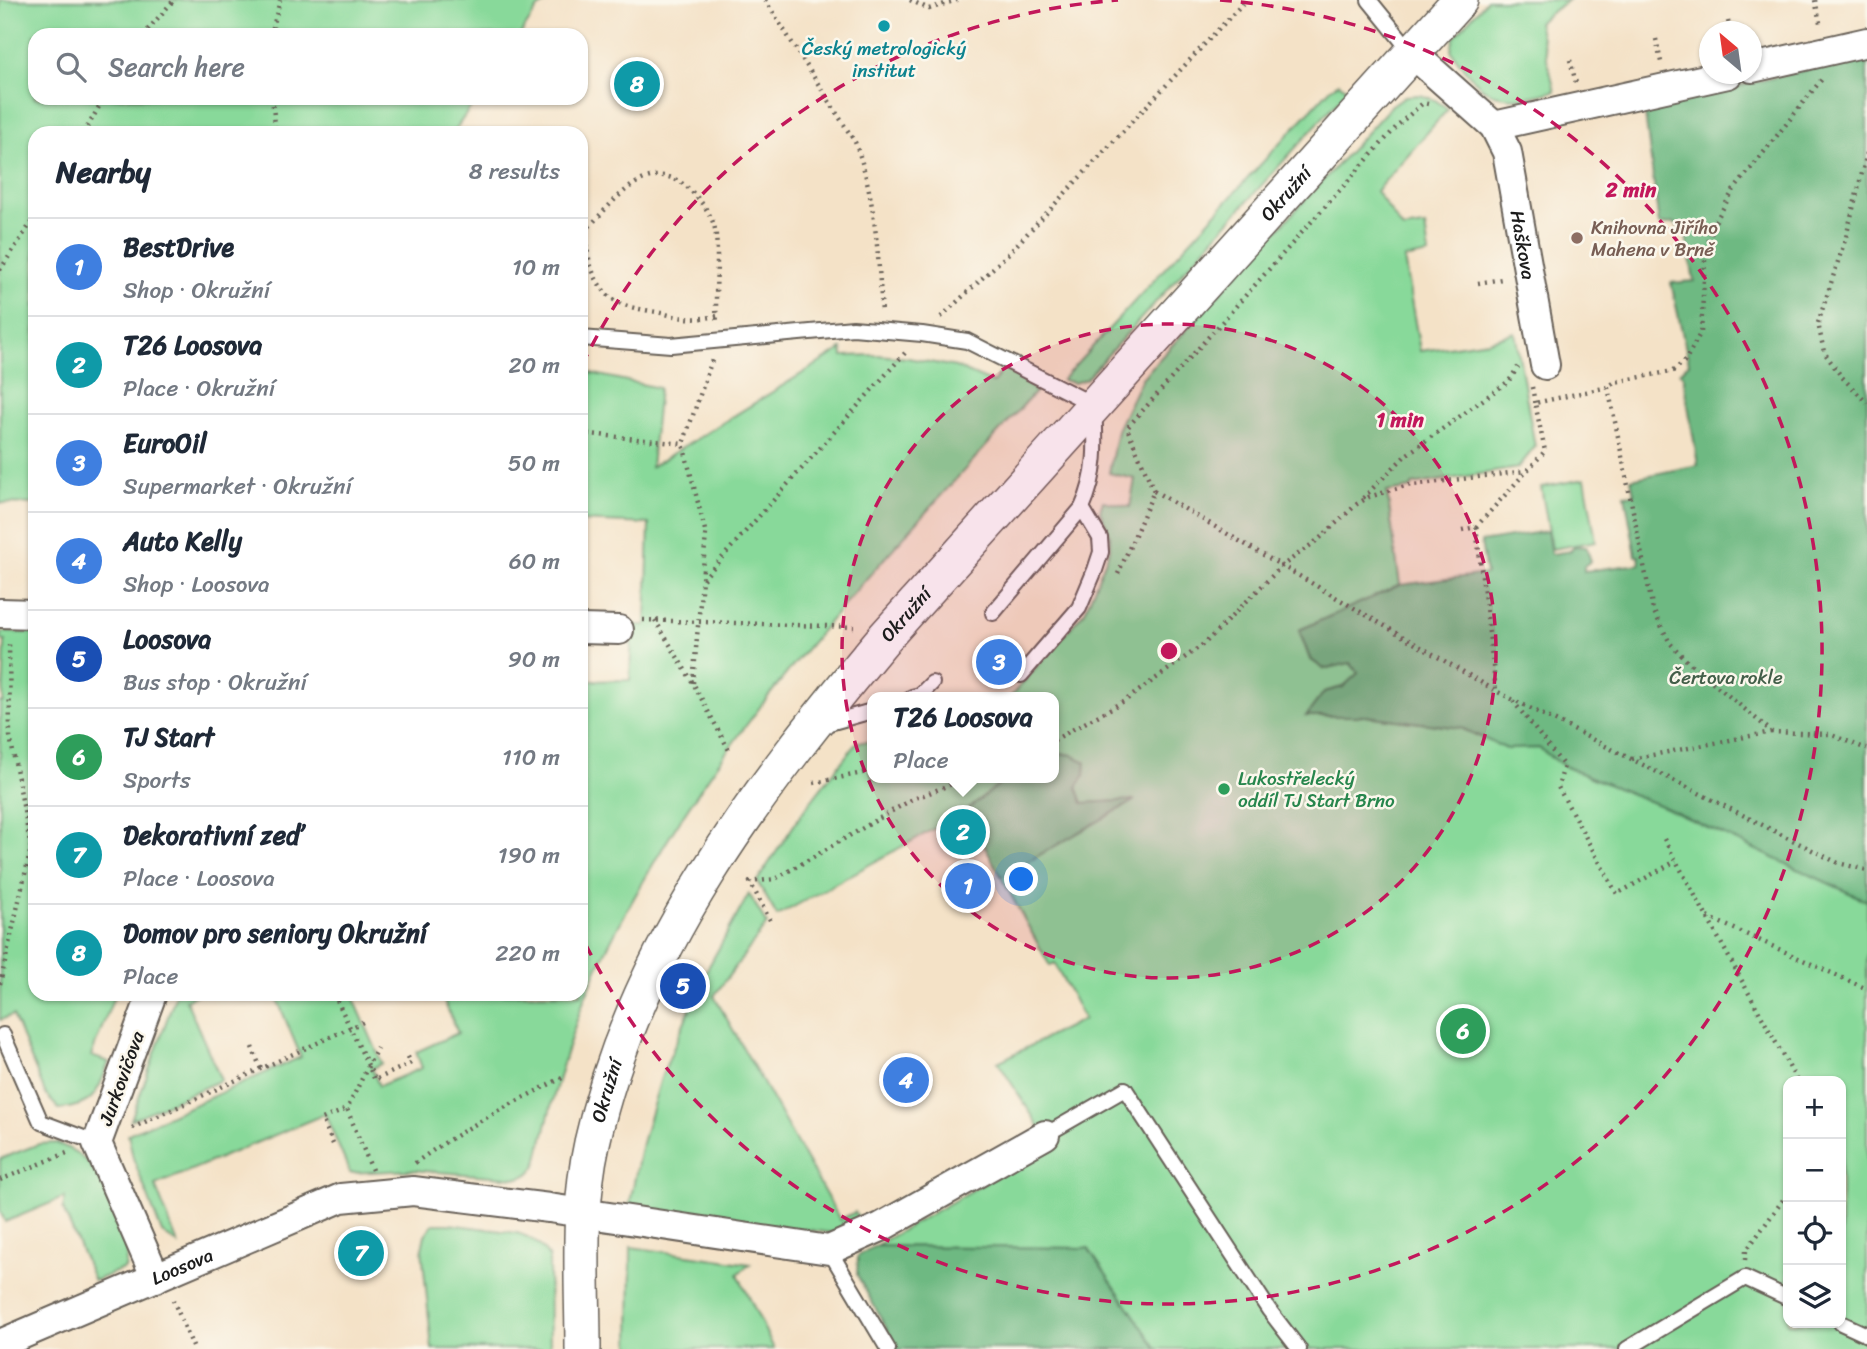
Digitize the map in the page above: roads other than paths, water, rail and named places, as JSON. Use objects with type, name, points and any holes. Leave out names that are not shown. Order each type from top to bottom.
[{"type":"street","name":"Okružní","points":[[583,1349],[583,1214],[592,1144],[616,1061],[648,977],[741,821],[807,730],[885,636],[1460,0]]},
{"type":"street","points":[[1762,64],[1829,41],[1867,42]]},
{"type":"street","name":"Haškova","points":[[1412,53],[1494,126],[1507,152],[1532,370]]},
{"type":"street","points":[[1494,126],[1699,80]]},
{"type":"street","points":[[588,628],[625,624]]},
{"type":"street","name":"Jurkovičova","points":[[149,1001],[97,1143],[164,1289]]},
{"type":"street","points":[[829,1250],[881,1227],[1045,1135]]},
{"type":"street","name":"Loosova","points":[[0,1345],[164,1289],[341,1198],[413,1191],[829,1250]]},
{"type":"lane","points":[[1369,0],[1412,53]]},
{"type":"lane","points":[[588,339],[671,345],[853,328],[967,341],[1094,405],[1097,446],[1091,488],[1082,509],[993,613]]},
{"type":"lane","points":[[1021,675],[1079,608],[1095,570],[1101,552],[1100,538],[1082,509]]},
{"type":"lane","points":[[922,692],[932,682]]},
{"type":"lane","points":[[807,730],[867,712]]},
{"type":"lane","points":[[3,1035],[41,1122],[97,1143]]},
{"type":"lane","points":[[1045,1135],[1125,1089],[1269,1310],[1299,1349]]},
{"type":"lane","points":[[829,1250],[888,1349]]},
{"type":"lane","points":[[1627,1349],[1745,1278],[1783,1296]]},
{"type":"lane","points":[[1846,1325],[1867,1335]]},
{"type":"place","name":"Český metrologický institut","points":[[884,26]]},
{"type":"place","name":"Domov pro seniory Okružní","points":[[637,84]]},
{"type":"place","name":"Knihovna Jiřího Mahena v Brně","points":[[1577,238]]},
{"type":"place","name":"EuroOil","points":[[999,662]]},
{"type":"place","name":"Lukostřelecký oddíl TJ Start Brno","points":[[1224,789]]},
{"type":"place","name":"T26 Loosova","points":[[963,832]]},
{"type":"place","name":"BestDrive","points":[[968,886]]},
{"type":"place","name":"Loosova","points":[[683,986]]},
{"type":"place","name":"TJ Start","points":[[1463,1031]]},
{"type":"place","name":"Auto Kelly","points":[[906,1080]]},
{"type":"place","name":"Dekorativní zeď","points":[[361,1253]]},
{"type":"park label","name":"Čertova rokle","points":[[1726,677]]}]
